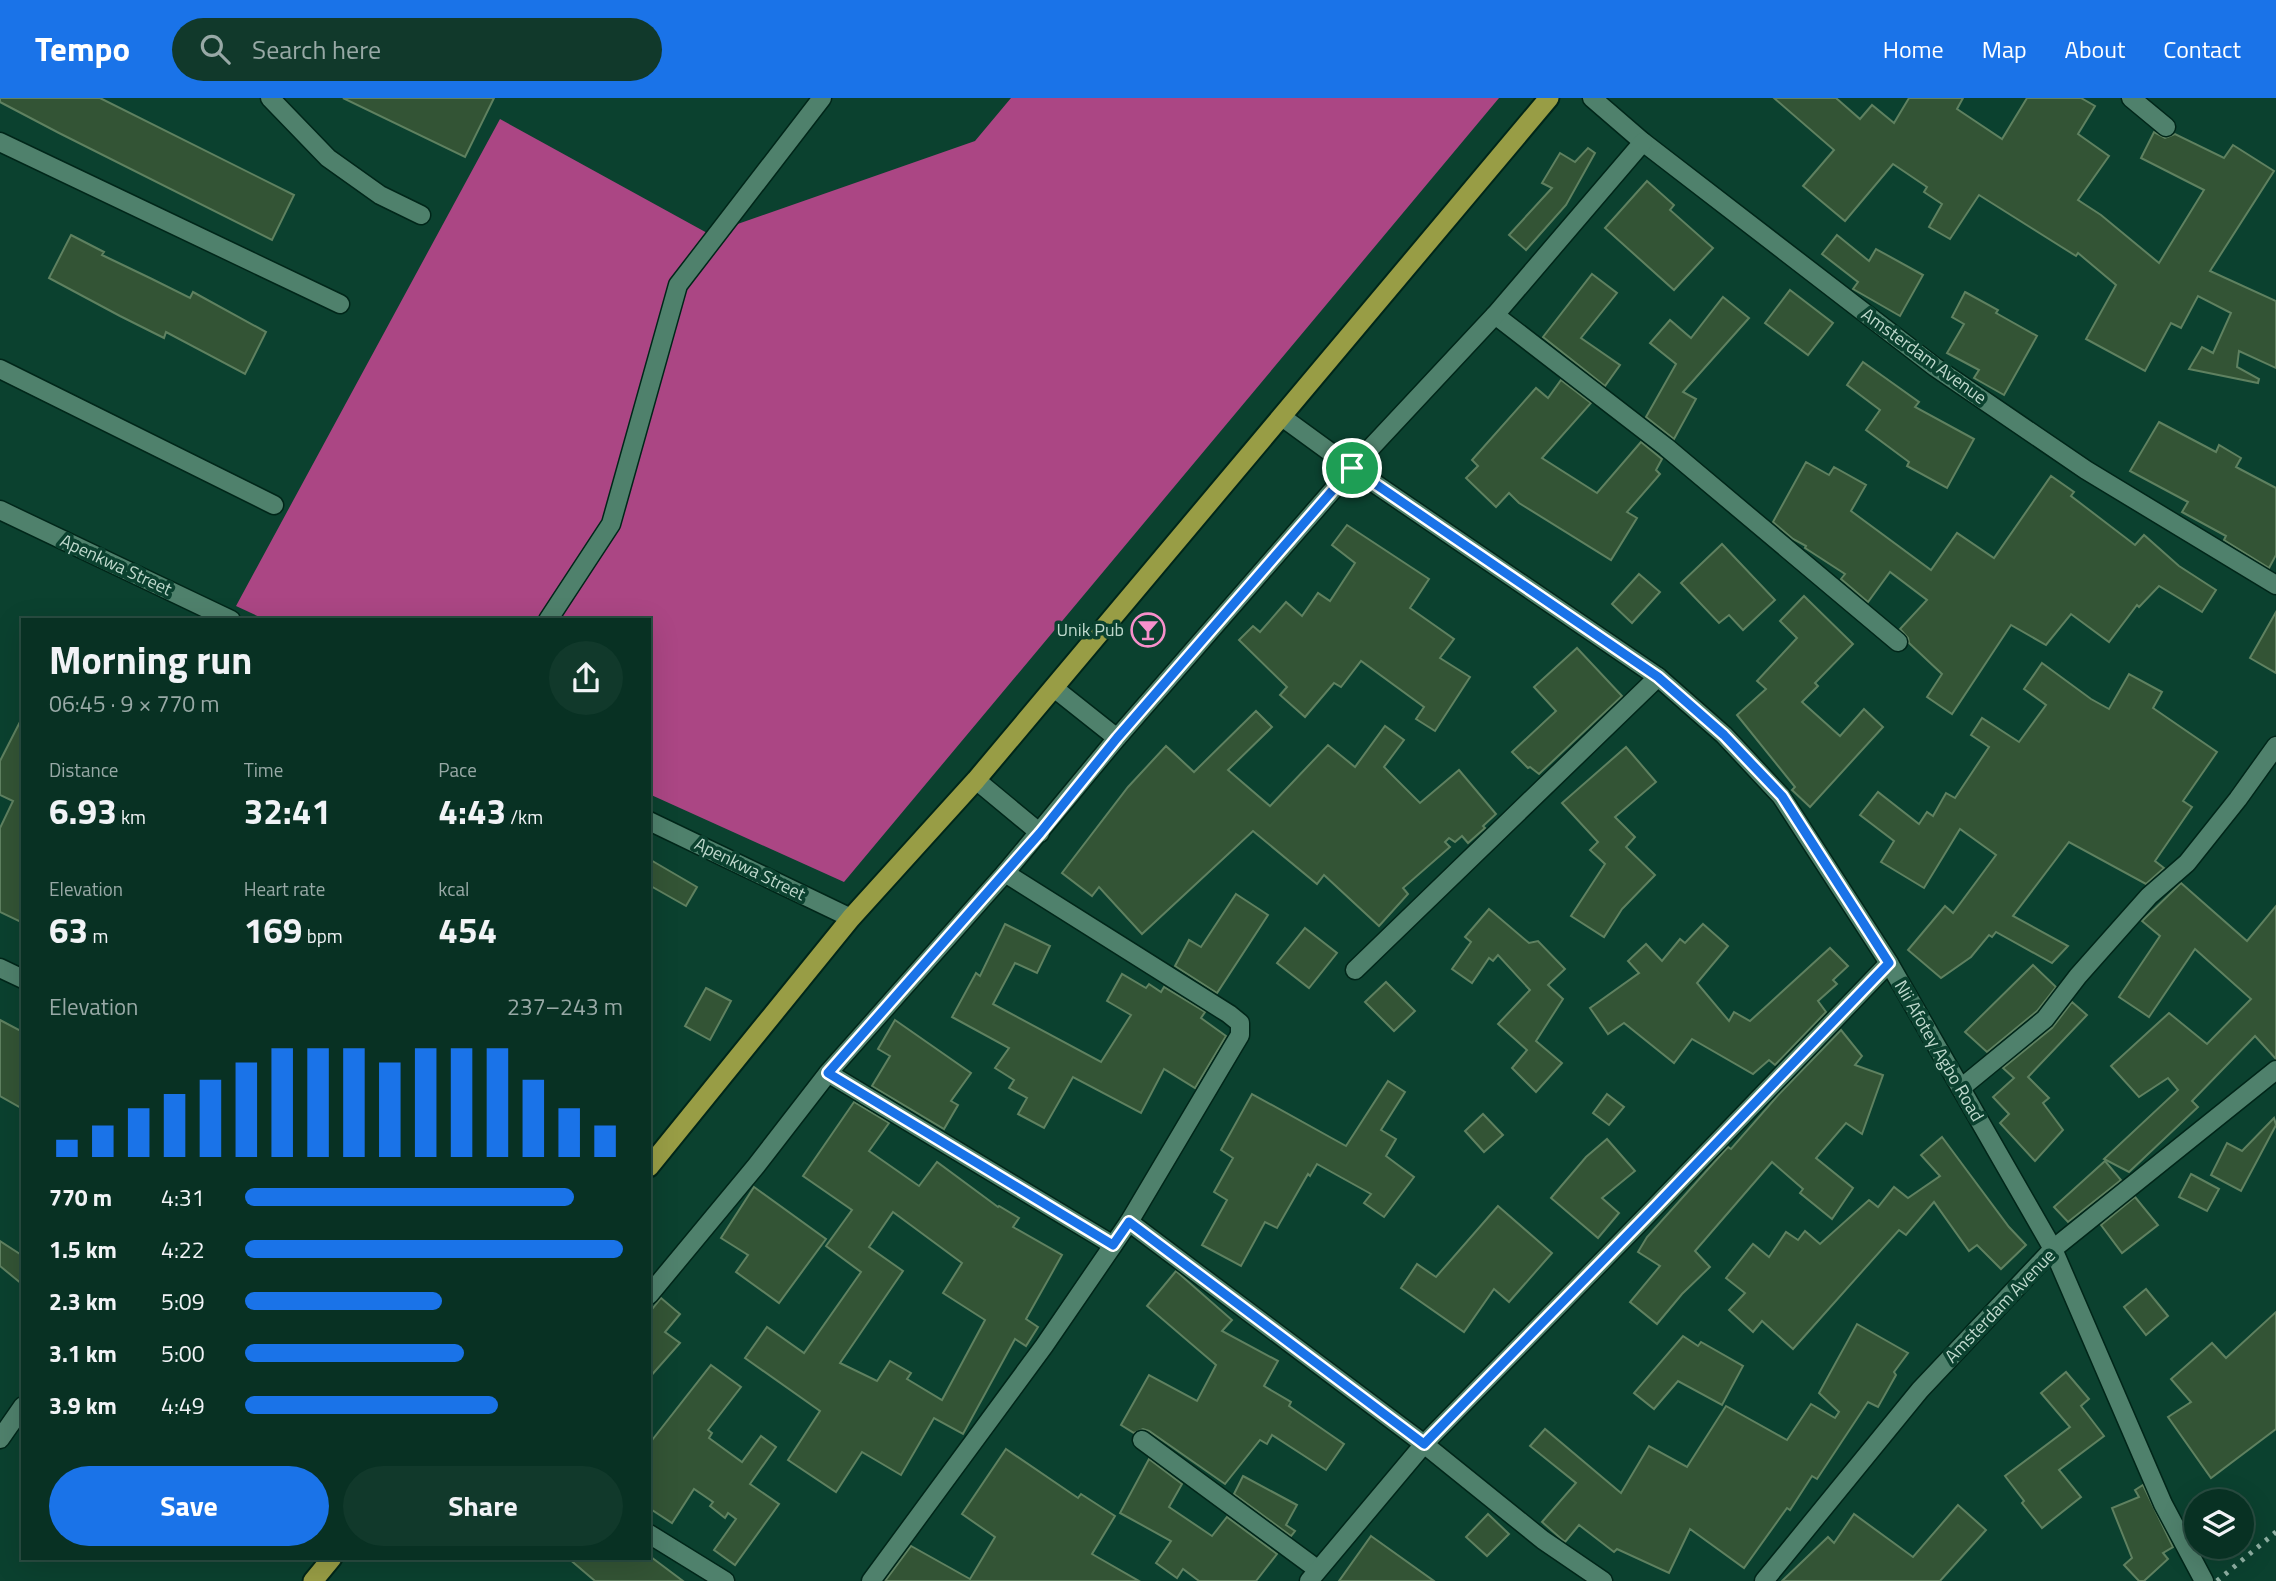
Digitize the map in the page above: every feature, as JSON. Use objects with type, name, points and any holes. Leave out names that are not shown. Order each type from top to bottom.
[{"type":"highway","points":[[651,1165],[850,918],[976,780],[1549,98]]},
{"type":"highway","points":[[313,1581],[330,1560]]},
{"type":"street","points":[[270,98],[328,158],[380,195],[421,215]]},
{"type":"street","points":[[549,618],[611,524],[678,285],[822,98]]},
{"type":"street","name":"Amsterdam Avenue","points":[[1592,98],[1643,142],[1935,367],[2086,470],[2276,585]]},
{"type":"street","points":[[2131,98],[2165,127]]},
{"type":"street","points":[[0,142],[340,304]]},
{"type":"street","points":[[651,1293],[828,1073],[1040,833],[1117,738],[1352,468],[1495,315],[1643,142]]},
{"type":"street","points":[[1495,315],[1666,447],[1898,642]]},
{"type":"street","points":[[0,369],[274,505]]},
{"type":"street","name":"Nii Afotey Agbo Road","points":[[1282,417],[1352,468],[1658,677],[1724,735],[1782,796],[1889,963],[2053,1249],[2163,1504],[2204,1581]]},
{"type":"street","name":"Apenkwa Street","points":[[0,510],[198,612],[223,618]]},
{"type":"street","points":[[1356,970],[1658,677]]},
{"type":"street","points":[[1054,688],[1117,738]]},
{"type":"street","points":[[1961,1088],[2045,1019],[2078,976],[2149,896],[2187,863],[2276,746]]},
{"type":"street","points":[[976,780],[1040,833]]},
{"type":"street","name":"Apenkwa Street","points":[[651,822],[850,918]]},
{"type":"street","points":[[871,1581],[1044,1346],[1129,1222],[1240,1035],[1240,1023],[1229,1014],[1005,873]]},
{"type":"street","points":[[1142,1440],[1313,1575],[1424,1444],[1889,963]]},
{"type":"street","points":[[0,968],[21,978]]},
{"type":"street","name":"Amsterdam Avenue","points":[[1764,1581],[1920,1390],[2053,1249],[2276,1070]]},
{"type":"street","points":[[828,1073],[1113,1245]]},
{"type":"street","points":[[1129,1222],[1424,1444],[1543,1540],[1603,1581]]},
{"type":"street","points":[[0,1438],[21,1409]]},
{"type":"street","points":[[651,1535],[725,1581]]},
{"type":"shaded area","points":[[1011,98],[1499,98],[844,882],[651,795],[651,618],[262,618],[236,606],[500,119],[709,234],[975,141]]},
{"type":"building","points":[[0,98],[100,98],[294,195],[272,240],[59,133],[0,102]]},
{"type":"building","points":[[343,98],[494,98],[465,157]]},
{"type":"building","points":[[1774,98],[1836,98],[1860,119],[1872,105],[1894,123],[1909,98],[1963,98],[1957,109],[2002,139],[2027,98],[2081,98],[2095,106],[2078,134],[2109,156],[2078,200],[2101,215],[2159,263],[2204,190],[2141,158],[2154,132],[2165,138],[2175,134],[2224,158],[2233,145],[2274,171],[2210,271],[2276,301],[2276,368],[2239,351],[2237,367],[2259,379],[2258,383],[2189,369],[2202,347],[2213,353],[2231,313],[2198,296],[2181,328],[2171,323],[2145,371],[2086,339],[2116,285],[2078,253],[2076,256],[1979,195],[1950,239],[1929,227],[1942,204],[1924,192],[1927,187],[1893,164],[1845,221],[1803,186],[1834,150]]},
{"type":"building","points":[[1588,148],[1595,153],[1566,205],[1526,250],[1509,235],[1552,188],[1542,183],[1560,153],[1575,162]]},
{"type":"building","points":[[1647,181],[1674,205],[1670,210],[1713,248],[1674,290],[1605,228]]},
{"type":"building","points":[[71,235],[104,252],[102,255],[190,298],[193,292],[266,332],[245,374],[166,332],[164,338],[49,278]]},
{"type":"building","points":[[1837,235],[1869,261],[1876,249],[1923,275],[1900,316],[1853,289],[1858,282],[1822,254]]},
{"type":"building","points":[[1592,274],[1617,293],[1581,338],[1620,365],[1605,386],[1543,337]]},
{"type":"building","points":[[1790,290],[1833,323],[1808,355],[1765,323]]},
{"type":"building","points":[[1965,292],[2037,336],[2004,395],[1974,378],[1979,370],[1947,353],[1964,324],[1952,317]]},
{"type":"building","points":[[1723,297],[1749,318],[1683,392],[1696,399],[1674,439],[1646,417],[1676,364],[1650,343],[1670,320],[1691,338]]},
{"type":"building","points":[[1863,362],[1919,402],[1915,407],[1974,439],[1947,488],[1907,466],[1909,462],[1866,430],[1880,410],[1847,385]]},
{"type":"building","points":[[1561,380],[1591,403],[1542,458],[1597,493],[1641,442],[1662,459],[1656,470],[1660,474],[1627,512],[1637,518],[1611,560],[1519,503],[1509,493],[1496,507],[1466,478],[1478,466],[1472,460],[1536,388],[1548,398]]},
{"type":"building","points":[[2159,422],[2216,452],[2219,445],[2241,458],[2236,467],[2276,488],[2276,555],[2269,568],[2224,540],[2226,536],[2182,512],[2188,502],[2130,471]]},
{"type":"building","points":[[1806,462],[1829,475],[1834,467],[1866,485],[1851,511],[1931,570],[1957,533],[1994,558],[2051,476],[2074,492],[2071,496],[2135,545],[2144,535],[2179,566],[2216,590],[2202,612],[2159,586],[2139,607],[2137,605],[2109,642],[2071,614],[2046,645],[2011,625],[1952,714],[1927,697],[1942,674],[1909,643],[1900,629],[1927,600],[1890,572],[1868,602],[1841,579],[1845,574],[1805,548],[1806,546],[1773,522]]},
{"type":"building","points":[[1347,525],[1429,579],[1410,608],[1454,639],[1440,658],[1470,677],[1435,731],[1416,719],[1424,707],[1361,661],[1341,687],[1334,683],[1305,717],[1280,695],[1287,687],[1239,640],[1253,626],[1260,632],[1286,602],[1302,616],[1318,593],[1330,601],[1355,563],[1332,545]]},
{"type":"building","points":[[1722,544],[1775,600],[1743,630],[1729,615],[1719,623],[1681,583]]},
{"type":"building","points":[[1639,574],[1660,592],[1632,623],[1612,604]]},
{"type":"building","points":[[1804,596],[1853,644],[1815,683],[1818,686],[1802,702],[1840,736],[1864,709],[1883,727],[1810,807],[1792,790],[1795,787],[1737,715],[1766,689],[1757,681],[1797,638],[1780,621]]},
{"type":"building","points":[[2276,612],[2276,673],[2250,658]]},
{"type":"building","points":[[1577,648],[1622,696],[1539,774],[1528,768],[1512,752],[1556,711],[1534,687]]},
{"type":"building","points":[[2042,663],[2109,709],[2129,674],[2162,692],[2153,708],[2217,752],[2183,801],[2192,807],[2155,861],[2164,868],[2146,884],[2069,842],[2013,916],[2068,946],[2052,963],[1996,932],[1992,937],[1989,935],[1971,957],[1941,978],[1908,950],[1945,906],[1953,913],[1996,855],[1960,829],[1924,888],[1881,862],[1894,841],[1860,815],[1878,792],[1919,824],[1927,812],[1933,816],[1946,793],[1955,798],[1989,747],[1971,735],[1982,718],[2019,742],[2046,705],[2024,689]]},
{"type":"building","points":[[1256,711],[1272,727],[1228,770],[1270,806],[1328,745],[1355,767],[1385,726],[1404,740],[1384,767],[1420,803],[1459,770],[1496,814],[1468,843],[1462,836],[1455,842],[1449,838],[1445,842],[1450,847],[1403,888],[1408,894],[1379,926],[1324,875],[1317,884],[1253,831],[1142,934],[1099,887],[1092,896],[1062,873],[1128,787],[1166,746],[1194,772]]},
{"type":"building","points":[[21,720],[21,922],[0,912],[0,828],[13,801],[0,795],[0,761]]},
{"type":"building","points":[[1626,747],[1656,782],[1615,817],[1635,837],[1626,847],[1655,875],[1622,909],[1604,937],[1571,916],[1605,864],[1590,850],[1598,842],[1562,803]]},
{"type":"building","points":[[651,860],[697,887],[686,906],[651,886]]},
{"type":"building","points":[[2181,883],[2247,941],[2276,906],[2276,1059],[2255,1036],[2192,1101],[2198,1107],[2129,1172],[2104,1159],[2178,1090],[2168,1078],[2139,1097],[2111,1066],[2169,1013],[2207,1044],[2251,999],[2195,949],[2149,1017],[2119,997],[2160,936],[2142,921]]},
{"type":"building","points":[[1236,894],[1268,915],[1217,993],[1175,966],[1189,940],[1201,947]]},
{"type":"building","points":[[1489,909],[1529,943],[1538,941],[1565,969],[1548,985],[1563,999],[1536,1041],[1562,1063],[1536,1092],[1512,1068],[1527,1050],[1498,1024],[1530,990],[1498,955],[1493,961],[1489,958],[1472,983],[1452,969],[1471,942],[1465,937]]},
{"type":"building","points":[[1005,924],[1050,946],[1037,973],[1015,963],[993,1004],[1101,1062],[1131,1015],[1107,1001],[1122,974],[1146,988],[1149,984],[1161,992],[1164,987],[1205,1012],[1201,1018],[1226,1036],[1195,1088],[1164,1069],[1141,1113],[1073,1077],[1044,1128],[1018,1114],[1027,1098],[1009,1088],[1014,1080],[995,1068],[1009,1048],[952,1017],[976,973],[980,976]]},
{"type":"building","points":[[1703,924],[1728,946],[1697,983],[1729,1021],[1734,1012],[1750,1021],[1830,948],[1848,966],[1833,980],[1837,984],[1818,1001],[1826,1012],[1775,1065],[1769,1060],[1753,1074],[1692,1039],[1674,1063],[1624,1023],[1608,1034],[1590,1008],[1639,973],[1628,961],[1646,944],[1662,961],[1680,939],[1685,943]]},
{"type":"building","points":[[1305,928],[1337,953],[1309,988],[1277,963]]},
{"type":"building","points":[[2033,965],[2056,987],[2037,1011],[1987,1052],[1965,1032]]},
{"type":"building","points":[[1386,982],[1415,1011],[1394,1031],[1365,1002]]},
{"type":"building","points":[[706,988],[731,1001],[710,1040],[685,1026]]},
{"type":"building","points":[[2072,1002],[2087,1015],[2028,1077],[2049,1098],[2043,1103],[2063,1130],[2035,1161],[2000,1123],[2009,1114],[1993,1097],[2014,1078],[2003,1068],[2052,1028]]},
{"type":"building","points":[[0,1020],[21,1031],[21,1108],[0,1096]]},
{"type":"building","points":[[895,1020],[971,1073],[951,1101],[958,1105],[944,1129],[872,1086],[890,1056],[878,1049]]},
{"type":"building","points":[[1841,1030],[1862,1056],[1855,1065],[1883,1075],[1862,1134],[1846,1123],[1816,1158],[1853,1188],[1832,1219],[1800,1193],[1803,1189],[1772,1162],[1695,1251],[1710,1267],[1682,1294],[1657,1324],[1630,1302],[1660,1266],[1638,1252],[1647,1237],[1728,1147],[1731,1149]]},
{"type":"building","points":[[1388,1081],[1405,1092],[1381,1130],[1396,1139],[1386,1156],[1414,1177],[1384,1217],[1364,1203],[1371,1194],[1317,1164],[1310,1176],[1308,1174],[1277,1228],[1265,1222],[1241,1266],[1202,1245],[1227,1200],[1214,1192],[1233,1158],[1221,1150],[1252,1094],[1346,1146]]},
{"type":"building","points":[[1607,1094],[1624,1107],[1609,1125],[1593,1113]]},
{"type":"building","points":[[854,1102],[889,1123],[869,1151],[919,1186],[937,1162],[998,1207],[1019,1218],[1013,1227],[1062,1255],[1026,1319],[1038,1327],[1026,1346],[1015,1339],[963,1434],[934,1418],[901,1475],[862,1452],[836,1492],[788,1460],[820,1411],[745,1358],[767,1327],[804,1353],[861,1272],[826,1246],[852,1210],[803,1176]],"holes":[[[893,1212],[962,1263],[943,1293],[985,1320],[942,1400],[907,1379],[911,1373],[890,1361],[877,1381],[840,1363],[903,1271],[869,1247]]]},
{"type":"building","points":[[1483,1114],[1503,1135],[1484,1152],[1465,1131]]},
{"type":"building","points":[[2274,1118],[2276,1125],[2241,1191],[2211,1175],[2227,1143],[2242,1151]]},
{"type":"building","points":[[1942,1137],[2009,1227],[2026,1245],[2001,1269],[1977,1245],[1969,1251],[1934,1202],[1906,1235],[1899,1230],[1793,1349],[1762,1321],[1753,1332],[1729,1310],[1745,1293],[1726,1278],[1753,1244],[1769,1257],[1786,1232],[1798,1240],[1805,1231],[1820,1244],[1869,1200],[1878,1207],[1894,1187],[1908,1198],[1940,1176],[1921,1155]]},
{"type":"building","points":[[1607,1139],[1635,1171],[1602,1198],[1619,1213],[1598,1238],[1551,1198],[1586,1157]]},
{"type":"building","points":[[2105,1161],[2121,1180],[2068,1222],[2054,1207]]},
{"type":"building","points":[[2191,1174],[2219,1189],[2207,1211],[2179,1197]]},
{"type":"building","points":[[754,1187],[826,1239],[779,1303],[736,1272],[748,1255],[721,1238]]},
{"type":"building","points":[[2135,1197],[2158,1225],[2122,1253],[2101,1225]]},
{"type":"building","points":[[1498,1206],[1552,1253],[1509,1302],[1494,1289],[1464,1332],[1401,1288],[1417,1264],[1436,1277]]},
{"type":"building","points":[[0,1241],[21,1255],[21,1283],[0,1266]]},
{"type":"building","points":[[1176,1271],[1232,1320],[1222,1331],[1278,1361],[1264,1386],[1291,1402],[1289,1406],[1344,1444],[1326,1470],[1272,1435],[1267,1444],[1260,1440],[1225,1484],[1149,1431],[1143,1429],[1134,1433],[1121,1425],[1149,1375],[1197,1401],[1216,1365],[1147,1306]]},
{"type":"building","points":[[2146,1289],[2168,1316],[2146,1335],[2124,1307]]},
{"type":"building","points":[[661,1298],[680,1314],[665,1332],[680,1343],[651,1376],[651,1310]]},
{"type":"building","points":[[2276,1312],[2276,1429],[2211,1478],[2168,1417],[2191,1402],[2171,1379],[2212,1343],[2226,1358]]},
{"type":"building","points":[[1857,1324],[1908,1353],[1894,1372],[1896,1375],[1878,1407],[1868,1402],[1817,1479],[1812,1476],[1790,1510],[1787,1508],[1744,1568],[1690,1529],[1669,1573],[1617,1549],[1614,1552],[1579,1525],[1565,1542],[1542,1522],[1576,1483],[1530,1446],[1545,1429],[1621,1493],[1649,1446],[1687,1467],[1726,1406],[1787,1440],[1811,1404],[1835,1418],[1839,1412],[1819,1393]]},
{"type":"building","points":[[1683,1336],[1698,1346],[1701,1342],[1743,1366],[1722,1405],[1678,1381],[1654,1409],[1634,1393]]},
{"type":"building","points":[[711,1365],[741,1387],[708,1430],[712,1433],[709,1438],[742,1462],[761,1436],[776,1447],[750,1484],[779,1504],[735,1565],[714,1550],[736,1519],[728,1513],[725,1518],[710,1506],[713,1502],[694,1489],[672,1523],[651,1509],[651,1441]]},
{"type":"building","points":[[2066,1372],[2089,1399],[2081,1406],[2104,1436],[2059,1470],[2081,1497],[2042,1528],[2005,1476],[2070,1427],[2041,1393]]},
{"type":"building","points":[[1006,1449],[1078,1498],[1081,1494],[1115,1516],[1092,1554],[1139,1581],[885,1581],[911,1546],[970,1579],[995,1537],[962,1514]]},
{"type":"building","points":[[1149,1459],[1182,1484],[1169,1507],[1212,1536],[1227,1517],[1277,1554],[1256,1581],[1199,1581],[1183,1569],[1177,1578],[1156,1563],[1171,1541],[1120,1513]]},
{"type":"building","points":[[1243,1476],[1297,1505],[1286,1525],[1295,1531],[1291,1536],[1234,1494]]},
{"type":"building","points":[[2143,1485],[2173,1547],[2163,1553],[2168,1559],[2144,1581],[2139,1581],[2124,1565],[2132,1558],[2112,1508],[2139,1497],[2135,1490]]},
{"type":"building","points":[[1958,1505],[1986,1530],[1940,1581],[1782,1581],[1828,1537],[1834,1543],[1854,1514],[1913,1557]]},
{"type":"building","points":[[1488,1514],[1509,1534],[1487,1556],[1466,1537]]},
{"type":"building","points":[[1371,1536],[1434,1581],[1339,1581]]},
{"type":"building","points":[[651,1557],[683,1581],[595,1581],[570,1560],[651,1560]]},
{"type":"railway","points":[[2217,1581],[2276,1532]]},
{"type":"place","name":"Unik Pub","points":[[1148,630]]},
{"type":"route","points":[[1352,468],[1658,677],[1724,735],[1782,796],[1889,963],[1424,1444],[1129,1222],[1113,1245],[828,1073],[1040,833],[1117,738],[1352,468]]}]
